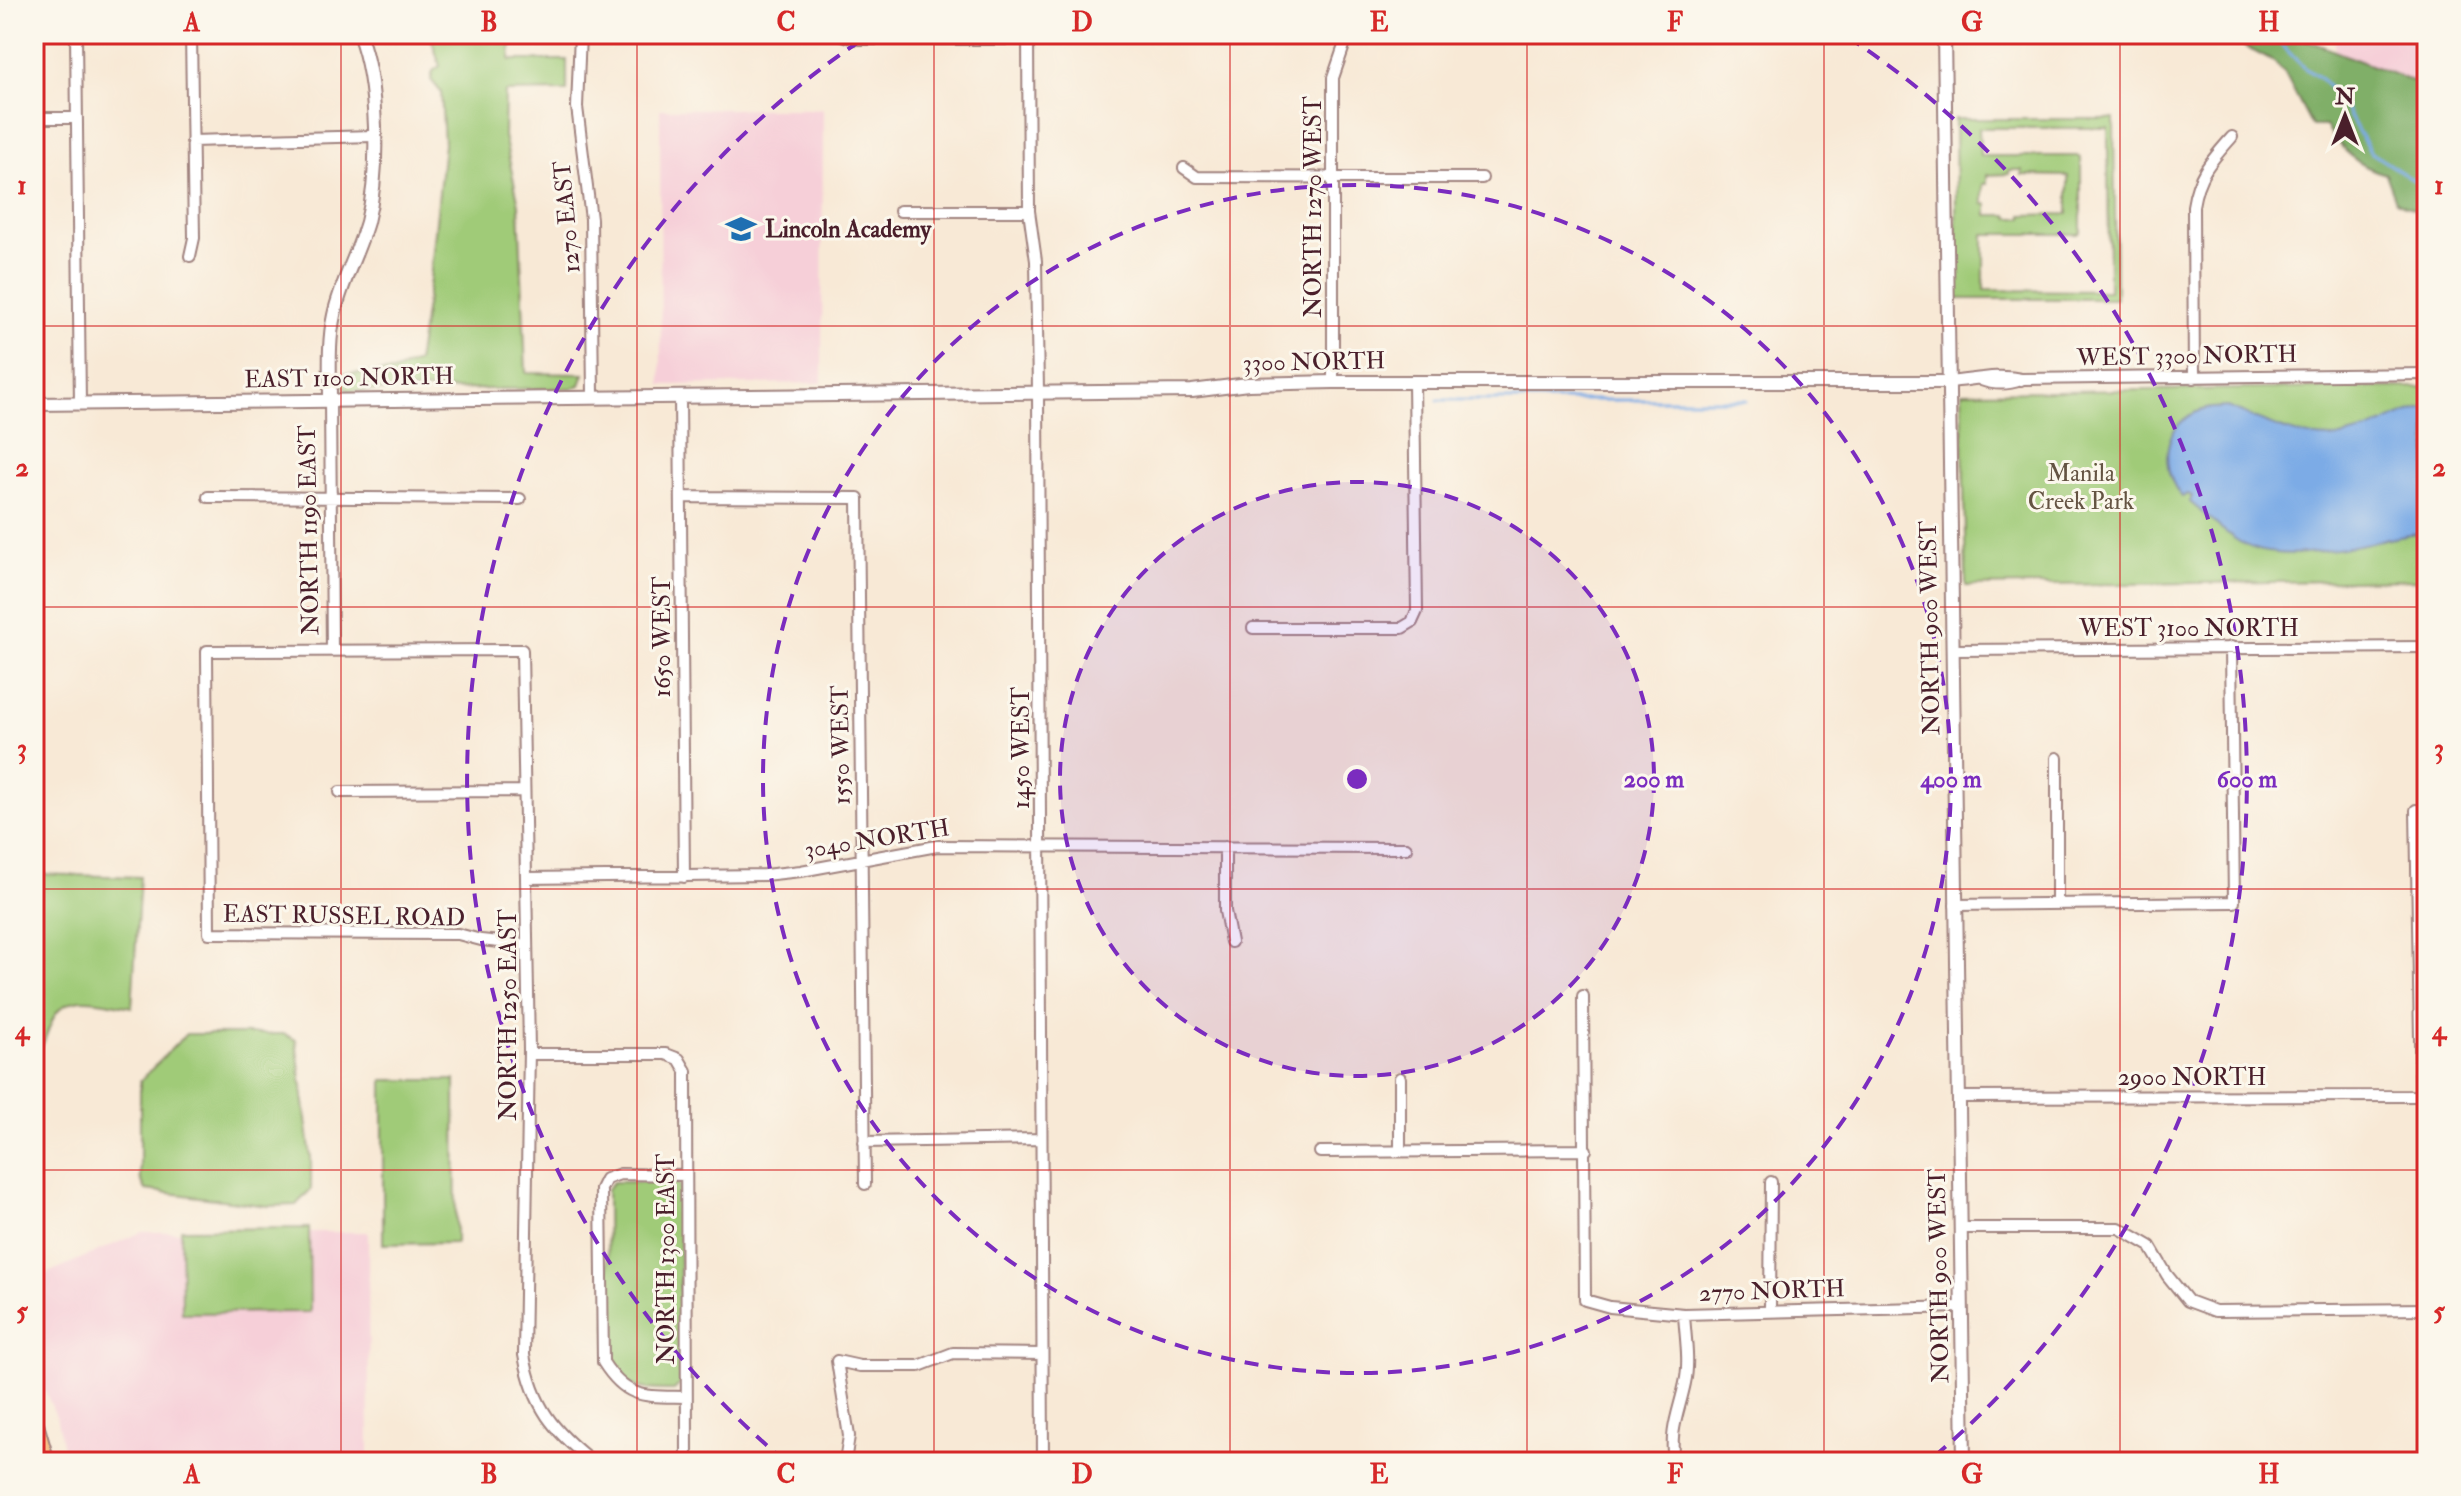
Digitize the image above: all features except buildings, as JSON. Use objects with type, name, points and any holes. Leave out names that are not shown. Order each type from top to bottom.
[{"type":"main road","points":[[34,1421],[46,1462]]},
{"type":"street","points":[[76,34],[80,403]]},
{"type":"street","points":[[190,256],[194,238],[191,34]]},
{"type":"street","name":"NORTH 1190 EAST","points":[[332,651],[330,336],[334,313],[371,204],[374,136],[373,86],[359,34]]},
{"type":"street","name":"1270 EAST","points":[[580,34],[577,107],[591,219],[593,396]]},
{"type":"street","points":[[840,34],[854,39],[1028,37]]},
{"type":"street","name":"NORTH 1270 WEST","points":[[1333,382],[1333,78],[1348,34]]},
{"type":"street","name":"NORTH 900 WEST","points":[[1944,34],[1964,1462]]},
{"type":"street","name":"1450 WEST","points":[[1028,37],[1029,211],[1036,261],[1038,391],[1043,1462]]},
{"type":"street","points":[[34,118],[77,118]]},
{"type":"street","points":[[192,141],[374,136]]},
{"type":"street","points":[[2194,378],[2193,206],[2196,184],[2207,165],[2232,137]]},
{"type":"street","points":[[1184,168],[1197,177],[1482,178]]},
{"type":"street","points":[[900,211],[1029,211]]},
{"type":"street","name":"WEST 3300 NORTH","points":[[1949,382],[1993,376],[2022,379],[2427,374]]},
{"type":"street","name":"3300 NORTH","points":[[680,396],[1192,391],[1248,384],[1333,382],[1949,382]]},
{"type":"street","points":[[1253,628],[1402,628],[1412,622],[1417,611],[1414,383]]},
{"type":"street","name":"EAST 1100 NORTH","points":[[34,404],[680,396]]},
{"type":"street","name":"1650 WEST","points":[[680,396],[684,877]]},
{"type":"street","points":[[208,497],[520,499]]},
{"type":"street","name":"1550 WEST","points":[[681,497],[858,498],[865,1184]]},
{"type":"street","points":[[1955,905],[2234,902],[2231,647]]},
{"type":"street","name":"WEST 3100 NORTH","points":[[1952,650],[2427,647]]},
{"type":"street","name":"NORTH 1250 EAST","points":[[332,651],[522,650],[529,1054],[524,1355],[528,1380],[550,1423],[593,1462]]},
{"type":"street","name":"EAST RUSSEL ROAD","points":[[332,651],[207,651],[209,933],[458,934],[527,945]]},
{"type":"street","points":[[2057,758],[2057,902]]},
{"type":"street","points":[[340,792],[524,791]]},
{"type":"street","points":[[2416,810],[2424,1096]]},
{"type":"street","name":"3040 NORTH","points":[[527,878],[764,875],[937,846],[1406,848]]},
{"type":"street","points":[[1225,847],[1225,911],[1231,942]]},
{"type":"street","points":[[1320,1152],[1586,1150],[1583,996]]},
{"type":"street","name":"NORTH 1300 EAST","points":[[529,1054],[666,1054],[679,1059],[686,1071],[687,1462]]},
{"type":"street","points":[[1400,1078],[1400,1150]]},
{"type":"street","name":"2900 NORTH","points":[[1958,1097],[2424,1096]]},
{"type":"street","points":[[864,1142],[1041,1139]]},
{"type":"street","name":"2770 NORTH","points":[[1586,1150],[1585,1300],[1610,1307],[1684,1314],[1961,1307]]},
{"type":"street","points":[[686,1175],[620,1174],[606,1179],[601,1189],[603,1362],[616,1382],[642,1396],[686,1397]]},
{"type":"street","points":[[1770,1310],[1771,1182]]},
{"type":"street","points":[[1960,1228],[2119,1228],[2150,1246],[2167,1275],[2188,1301],[2215,1311],[2427,1309]]},
{"type":"street","points":[[1674,1462],[1671,1446],[1675,1416],[1686,1380],[1684,1314]]},
{"type":"street","points":[[845,1462],[849,1436],[837,1361],[860,1366],[919,1366],[953,1353],[1042,1354]]},
{"type":"shaded area","points":[[2335,34],[2427,34],[2427,88],[2335,50]]},
{"type":"shaded area","name":"Lincoln Academy","points":[[660,109],[823,109],[822,383],[661,385]]},
{"type":"shaded area","points":[[142,1232],[368,1232],[369,1462],[66,1462],[56,1416],[34,1366],[34,1279]]},
{"type":"green space","points":[[430,34],[512,34],[510,60],[567,60],[567,91],[505,92],[504,136],[519,205],[526,373],[584,374],[580,385],[573,388],[350,391],[343,387],[340,374],[393,372],[417,362],[430,280],[444,144],[441,92],[431,80],[433,71],[440,66]]},
{"type":"green space","points":[[2236,34],[2291,34],[2427,87],[2427,212],[2396,201],[2386,174],[2366,167],[2351,156],[2326,126],[2312,126],[2284,72],[2274,62],[2240,44]]},
{"type":"green space","points":[[1955,119],[2114,119],[2116,299],[1957,299]],"holes":[[[1979,128],[2108,128],[2109,291],[1984,290],[1984,234],[2081,232],[2081,158],[1980,156]],[[2009,170],[2022,170],[2022,175],[2068,176],[2068,214],[2023,215],[2023,218],[1987,215],[1987,204],[1983,204],[1983,184],[1987,184],[1987,175],[2009,174]]]},
{"type":"green space","name":"Manila Creek Park","points":[[2427,387],[2427,580],[1966,586],[1962,392]]},
{"type":"green space","points":[[34,874],[140,877],[132,1007],[88,1000],[68,1003],[53,1019],[34,1059]]},
{"type":"green space","points":[[186,1034],[284,1034],[296,1040],[311,1158],[311,1189],[296,1205],[268,1206],[146,1190],[140,1178],[140,1081]]},
{"type":"green space","points":[[383,1080],[455,1080],[456,1243],[383,1244]]},
{"type":"green space","points":[[613,1182],[675,1182],[680,1186],[680,1384],[674,1390],[635,1386],[620,1377],[608,1359],[607,1189]]},
{"type":"green space","points":[[309,1228],[310,1312],[182,1313],[181,1229]]},
{"type":"water","points":[[2227,407],[2288,431],[2335,438],[2362,432],[2427,407],[2427,533],[2305,553],[2257,550],[2238,541],[2190,502],[2192,496],[2182,497],[2171,476],[2167,454],[2173,432],[2190,415]]},
{"type":"waterway","points":[[2282,45],[2340,99],[2370,152],[2427,189]]},
{"type":"waterway","points":[[1438,400],[1746,400]]},
{"type":"place","name":"Lincoln Academy","points":[[741,229]]}]
